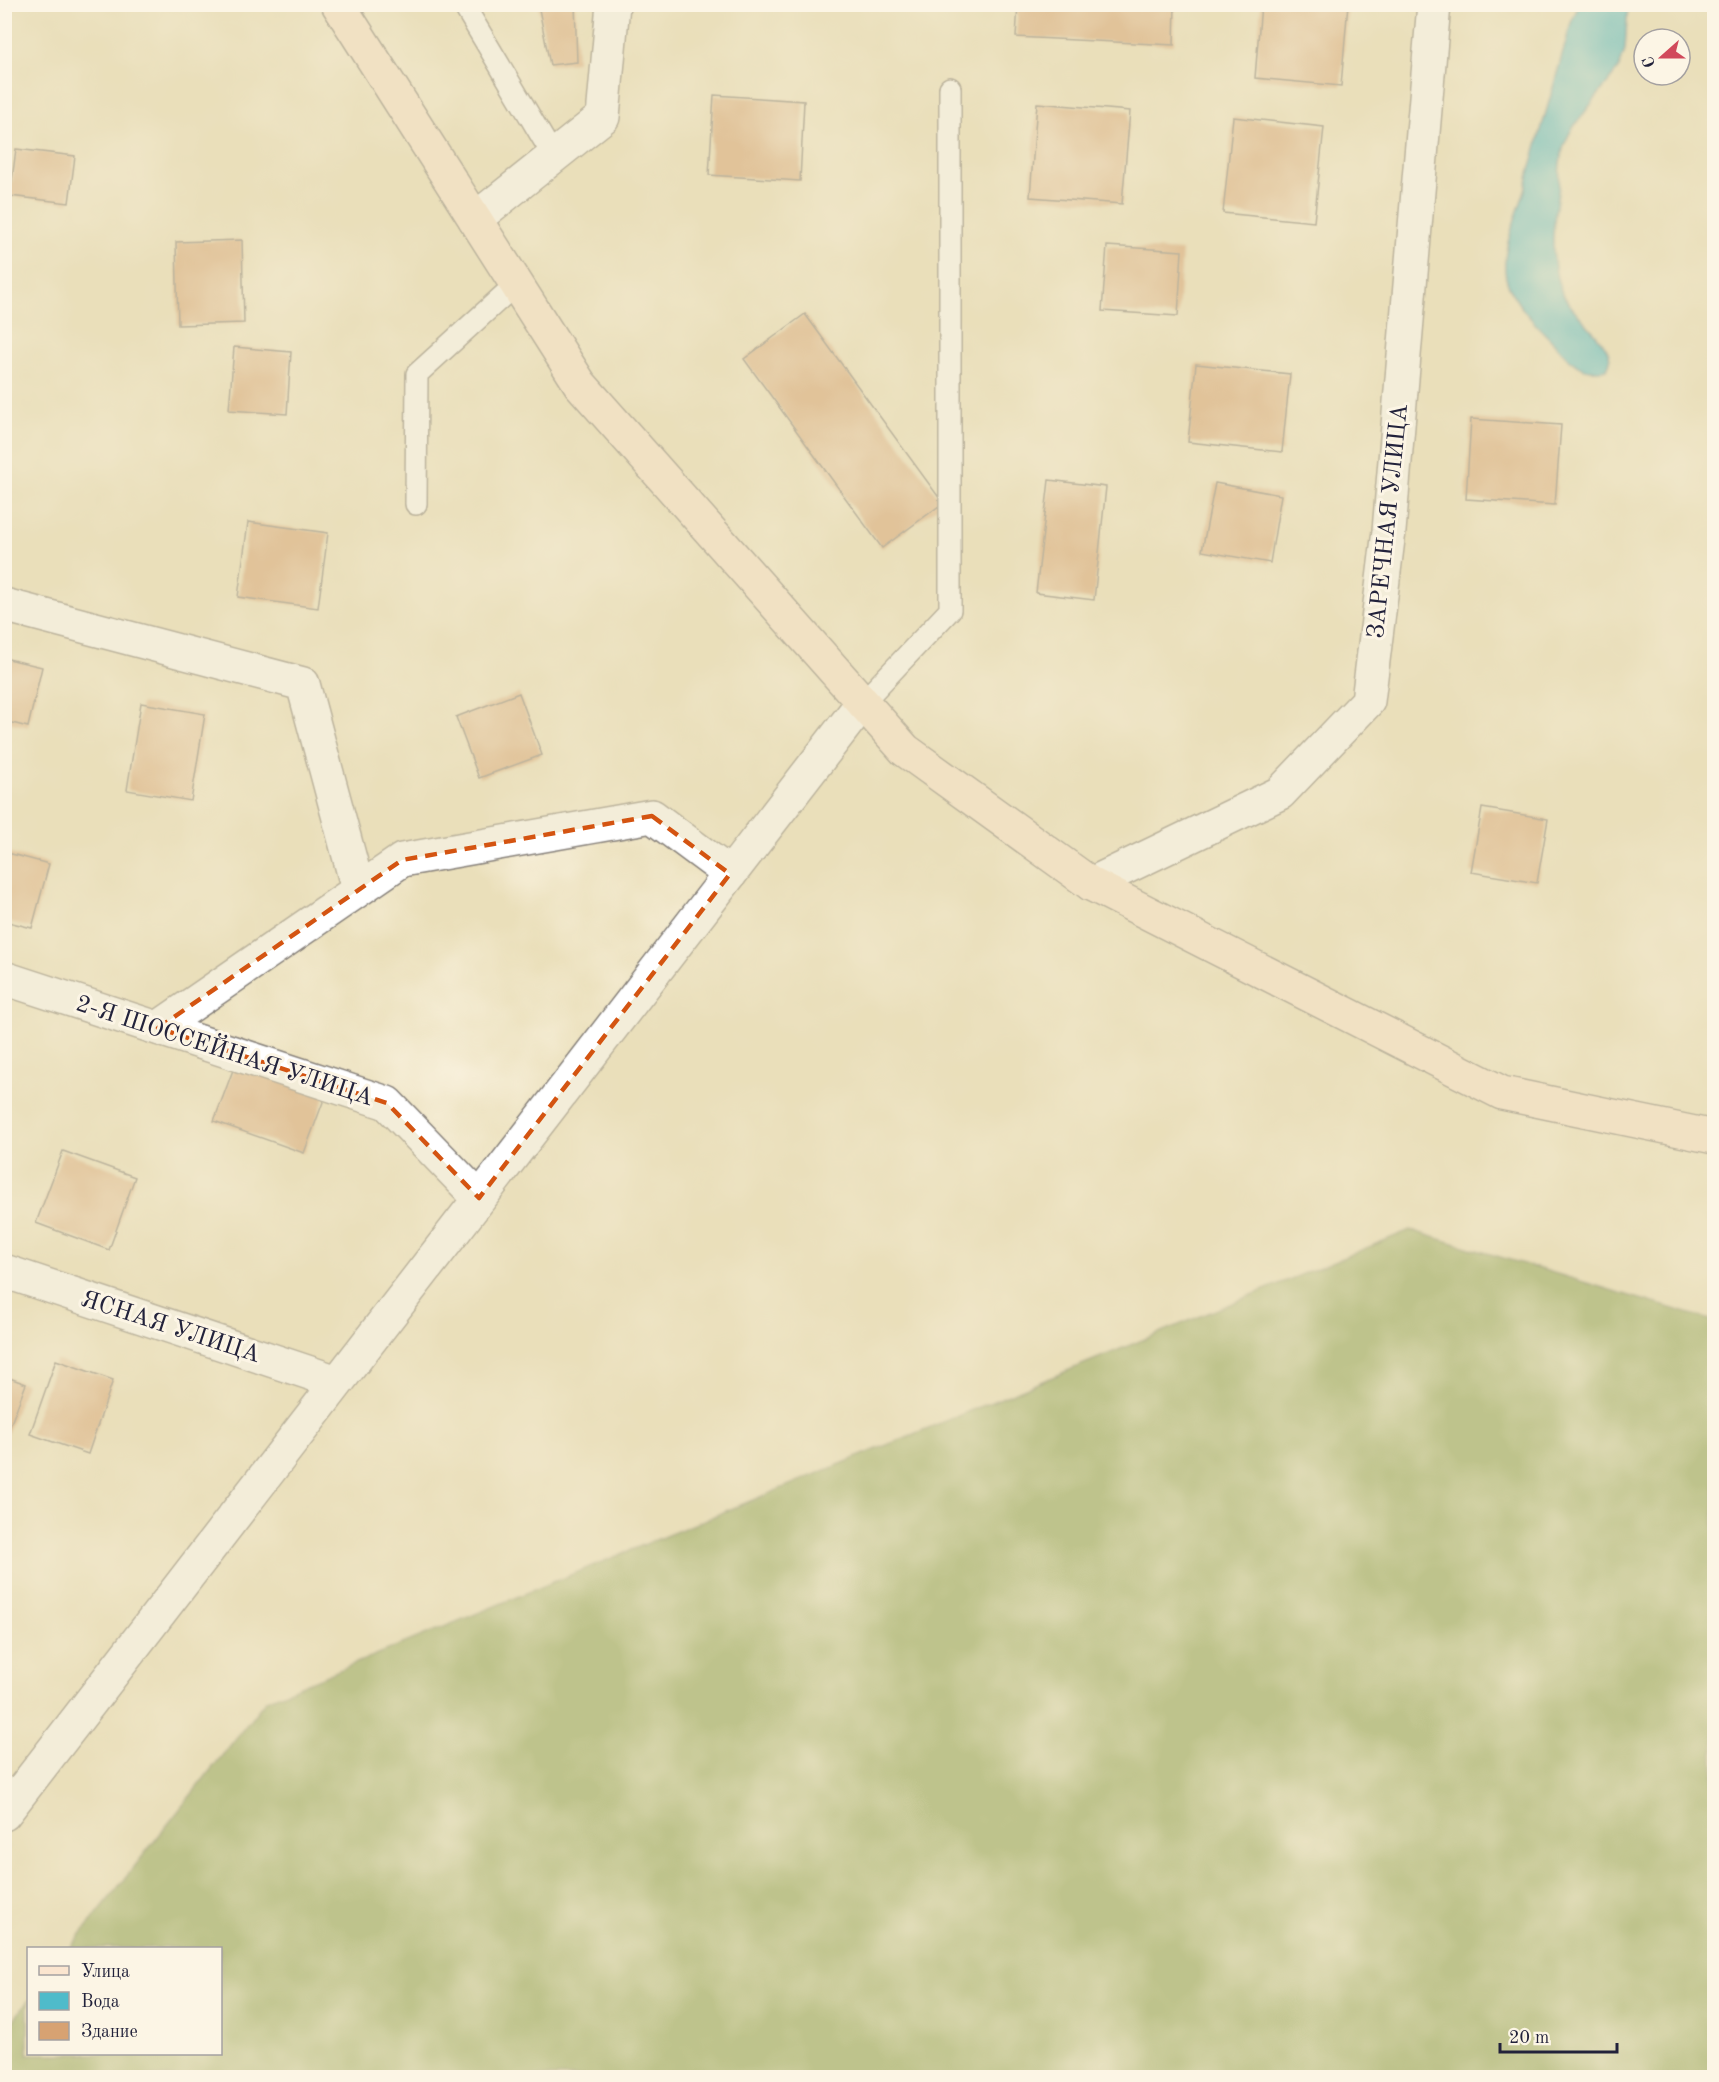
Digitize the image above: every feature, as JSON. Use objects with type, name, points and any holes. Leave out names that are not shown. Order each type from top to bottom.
[{"type":"main road","points":[[338,4],[580,384],[905,750],[1091,884],[1502,1093],[1714,1137]]},
{"type":"street","points":[[476,219],[603,117],[613,4]]},
{"type":"street","name":"ЗАРЕЧНАЯ УЛИЦА","points":[[1091,884],[1280,793],[1368,701],[1389,531],[1434,4]]},
{"type":"street","points":[[4,605],[303,684],[358,889]]},
{"type":"street","points":[[4,1814],[863,702]]},
{"type":"street","points":[[158,1028],[402,860],[652,816],[730,874]]},
{"type":"street","name":"2-Я ШОССЕЙНАЯ УЛИЦА","points":[[4,978],[387,1103],[479,1198]]},
{"type":"street","name":"ЯСНАЯ УЛИЦА","points":[[4,1271],[337,1382]]},
{"type":"lane","points":[[463,4],[554,157]]},
{"type":"lane","points":[[863,702],[950,609],[950,88]]},
{"type":"lane","points":[[416,504],[417,374],[516,284]]},
{"type":"highlighted area","points":[[652,816],[730,874],[479,1198],[387,1103],[158,1028],[402,860]]},
{"type":"green space","points":[[1410,1230],[1714,1321],[1714,2077],[5,2077],[5,2031],[27,2002],[27,2055],[222,2055],[222,1947],[71,1947],[266,1700]]},
{"type":"water","points":[[1579,5],[1628,5],[1625,50],[1619,68],[1572,129],[1564,145],[1555,212],[1553,251],[1560,288],[1564,297],[1608,352],[1610,360],[1607,369],[1597,370],[1588,370],[1575,364],[1531,320],[1513,295],[1506,278],[1505,267],[1510,234],[1525,190],[1571,23]]},
{"type":"building","points":[[538,4],[575,4],[577,62],[550,65]]},
{"type":"building","points":[[1018,4],[1175,4],[1174,45],[1016,37]]},
{"type":"building","points":[[1261,4],[1348,4],[1341,86],[1255,78]]},
{"type":"building","points":[[714,95],[804,101],[800,181],[709,175]]},
{"type":"building","points":[[1037,103],[1130,111],[1122,204],[1030,197]]},
{"type":"building","points":[[1233,117],[1324,127],[1314,222],[1223,213]]},
{"type":"building","points":[[16,149],[75,156],[69,203],[10,196]]},
{"type":"building","points":[[242,240],[244,323],[178,325],[176,242]]},
{"type":"building","points":[[1107,246],[1182,251],[1178,316],[1102,311]]},
{"type":"building","points":[[805,314],[943,503],[882,548],[744,359]]},
{"type":"building","points":[[234,347],[291,352],[287,414],[229,410]]},
{"type":"building","points":[[1196,364],[1290,374],[1282,452],[1188,442]]},
{"type":"building","points":[[1471,419],[1561,425],[1555,505],[1466,499]]},
{"type":"building","points":[[1049,480],[1106,487],[1094,600],[1036,593]]},
{"type":"building","points":[[1215,483],[1281,495],[1270,563],[1202,551]]},
{"type":"building","points":[[248,522],[328,533],[318,608],[238,597]]},
{"type":"building","points":[[4,658],[42,667],[28,727],[4,721]]},
{"type":"building","points":[[519,693],[542,755],[479,778],[456,717]]},
{"type":"building","points":[[141,703],[205,714],[191,801],[127,790]]},
{"type":"building","points":[[1482,808],[1548,819],[1537,883],[1471,872]]},
{"type":"building","points":[[4,852],[49,864],[32,928],[4,921]]},
{"type":"building","points":[[236,1062],[326,1094],[304,1153],[214,1121]]},
{"type":"building","points":[[63,1151],[135,1177],[109,1250],[36,1223]]},
{"type":"building","points":[[56,1360],[113,1380],[88,1454],[30,1434]]},
{"type":"building","points":[[4,1376],[26,1384],[5,1439],[4,1439]]}]
